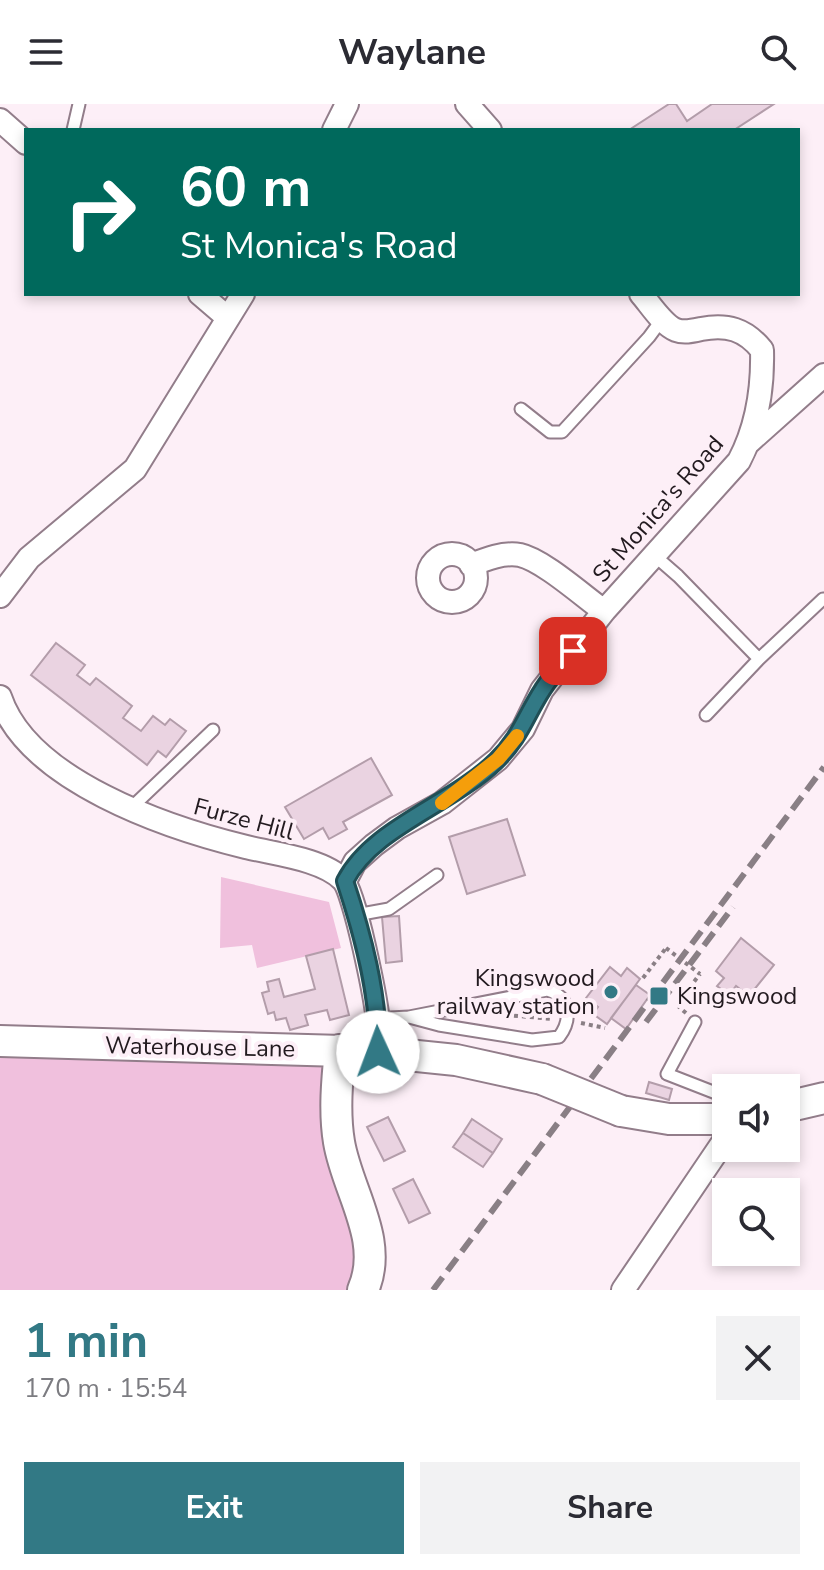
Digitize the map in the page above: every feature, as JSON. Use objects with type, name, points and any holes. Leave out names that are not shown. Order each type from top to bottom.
[{"type":"main road","name":"Waterhouse Lane","points":[[0,1041],[340,1050],[378,1037],[456,1060],[542,1079],[621,1111],[669,1119],[712,1119]]},
{"type":"main road","points":[[340,1050],[337,1088],[339,1146],[371,1257],[363,1290]]},
{"type":"main road","points":[[800,1104],[824,1098]]},
{"type":"street","points":[[335,128],[347,104]]},
{"type":"street","points":[[467,104],[488,128]]},
{"type":"street","points":[[0,120],[24,141]]},
{"type":"street","points":[[202,296],[228,318]]},
{"type":"street","points":[[0,596],[29,558],[135,469],[242,296]]},
{"type":"street","name":"St Monica's Road","points":[[345,881],[355,862],[374,845],[452,796],[498,759],[523,729],[542,690],[604,611],[739,461],[749,442],[759,401],[762,350],[751,337],[737,328],[714,327],[688,332],[674,330],[643,296]]},
{"type":"street","points":[[749,442],[824,375]]},
{"type":"street","points":[[471,565],[517,554],[533,559],[604,611]]},
{"type":"street","name":"Furze Hill","points":[[0,697],[29,746],[89,790],[194,834],[322,866],[345,881]]},
{"type":"street","points":[[345,881],[356,915],[378,1037]]},
{"type":"street","points":[[623,1290],[712,1159]]},
{"type":"lane","points":[[73,128],[79,104]]},
{"type":"lane","points":[[521,409],[550,432],[562,432],[663,318]]},
{"type":"lane","points":[[655,556],[759,659]]},
{"type":"lane","points":[[706,715],[759,659],[823,599]]},
{"type":"lane","points":[[131,808],[213,730]]},
{"type":"lane","points":[[356,915],[389,909],[437,875]]},
{"type":"lane","points":[[378,1037],[390,1018],[552,991],[560,995],[567,1006],[569,1020],[559,1037],[532,1040],[409,1017]]},
{"type":"lane","points":[[695,1022],[667,1074],[712,1092]]},
{"type":"path","points":[[643,978],[666,948],[700,974],[679,1001]]},
{"type":"path","points":[[498,999],[503,1014],[569,1020],[605,1028]]},
{"type":"shaded area","points":[[221,877],[329,902],[341,948],[257,968],[252,945],[220,948]]},
{"type":"shaded area","points":[[0,1041],[340,1050],[363,1290],[0,1290]]},
{"type":"building","points":[[669,104],[676,104],[687,121],[712,104],[774,104],[737,128],[632,128]]},
{"type":"building","points":[[56,643],[85,665],[77,675],[90,685],[96,678],[132,706],[123,718],[141,731],[153,716],[165,725],[170,719],[186,731],[166,757],[158,751],[147,765],[31,675]]},
{"type":"building","points":[[371,758],[392,795],[343,822],[347,829],[329,839],[323,828],[304,839],[285,807]]},
{"type":"building","points":[[507,819],[525,875],[467,894],[449,837]]},
{"type":"building","points":[[399,916],[402,961],[386,963],[382,917]]},
{"type":"building","points":[[741,938],[774,965],[749,996],[736,986],[729,995],[717,986],[724,978],[716,971]]},
{"type":"building","points":[[333,949],[349,1015],[330,1020],[327,1010],[305,1015],[308,1025],[290,1030],[286,1018],[276,1020],[274,1012],[268,1014],[262,993],[269,991],[267,982],[279,979],[284,997],[315,989],[306,956]]},
{"type":"building","name":"Kingswood railway station","points":[[610,967],[621,976],[627,968],[640,979],[607,1024],[593,1014],[598,1007],[586,998]]},
{"type":"building","points":[[636,985],[650,995],[626,1029],[611,1018]]},
{"type":"building","points":[[649,1082],[672,1089],[669,1100],[646,1093]]},
{"type":"building","points":[[388,1117],[405,1151],[384,1161],[367,1127]]},
{"type":"building","points":[[472,1119],[502,1139],[493,1153],[463,1133]]},
{"type":"building","points":[[463,1133],[493,1153],[483,1167],[453,1147]]},
{"type":"building","points":[[413,1179],[430,1213],[409,1223],[393,1189]]},
{"type":"railway","points":[[433,1290],[824,767]]},
{"type":"railway","points":[[646,1022],[733,907]]},
{"type":"slow traffic","points":[[442,803],[498,759],[517,736]]},
{"type":"place","name":"Kingswood railway station","points":[[611,992]]},
{"type":"place","name":"Kingswood","points":[[659,996]]},
{"type":"route","points":[[378,1052],[378,1022],[356,915],[345,881],[355,862],[374,845],[442,803],[498,759],[523,729],[542,690],[573,651]]}]
